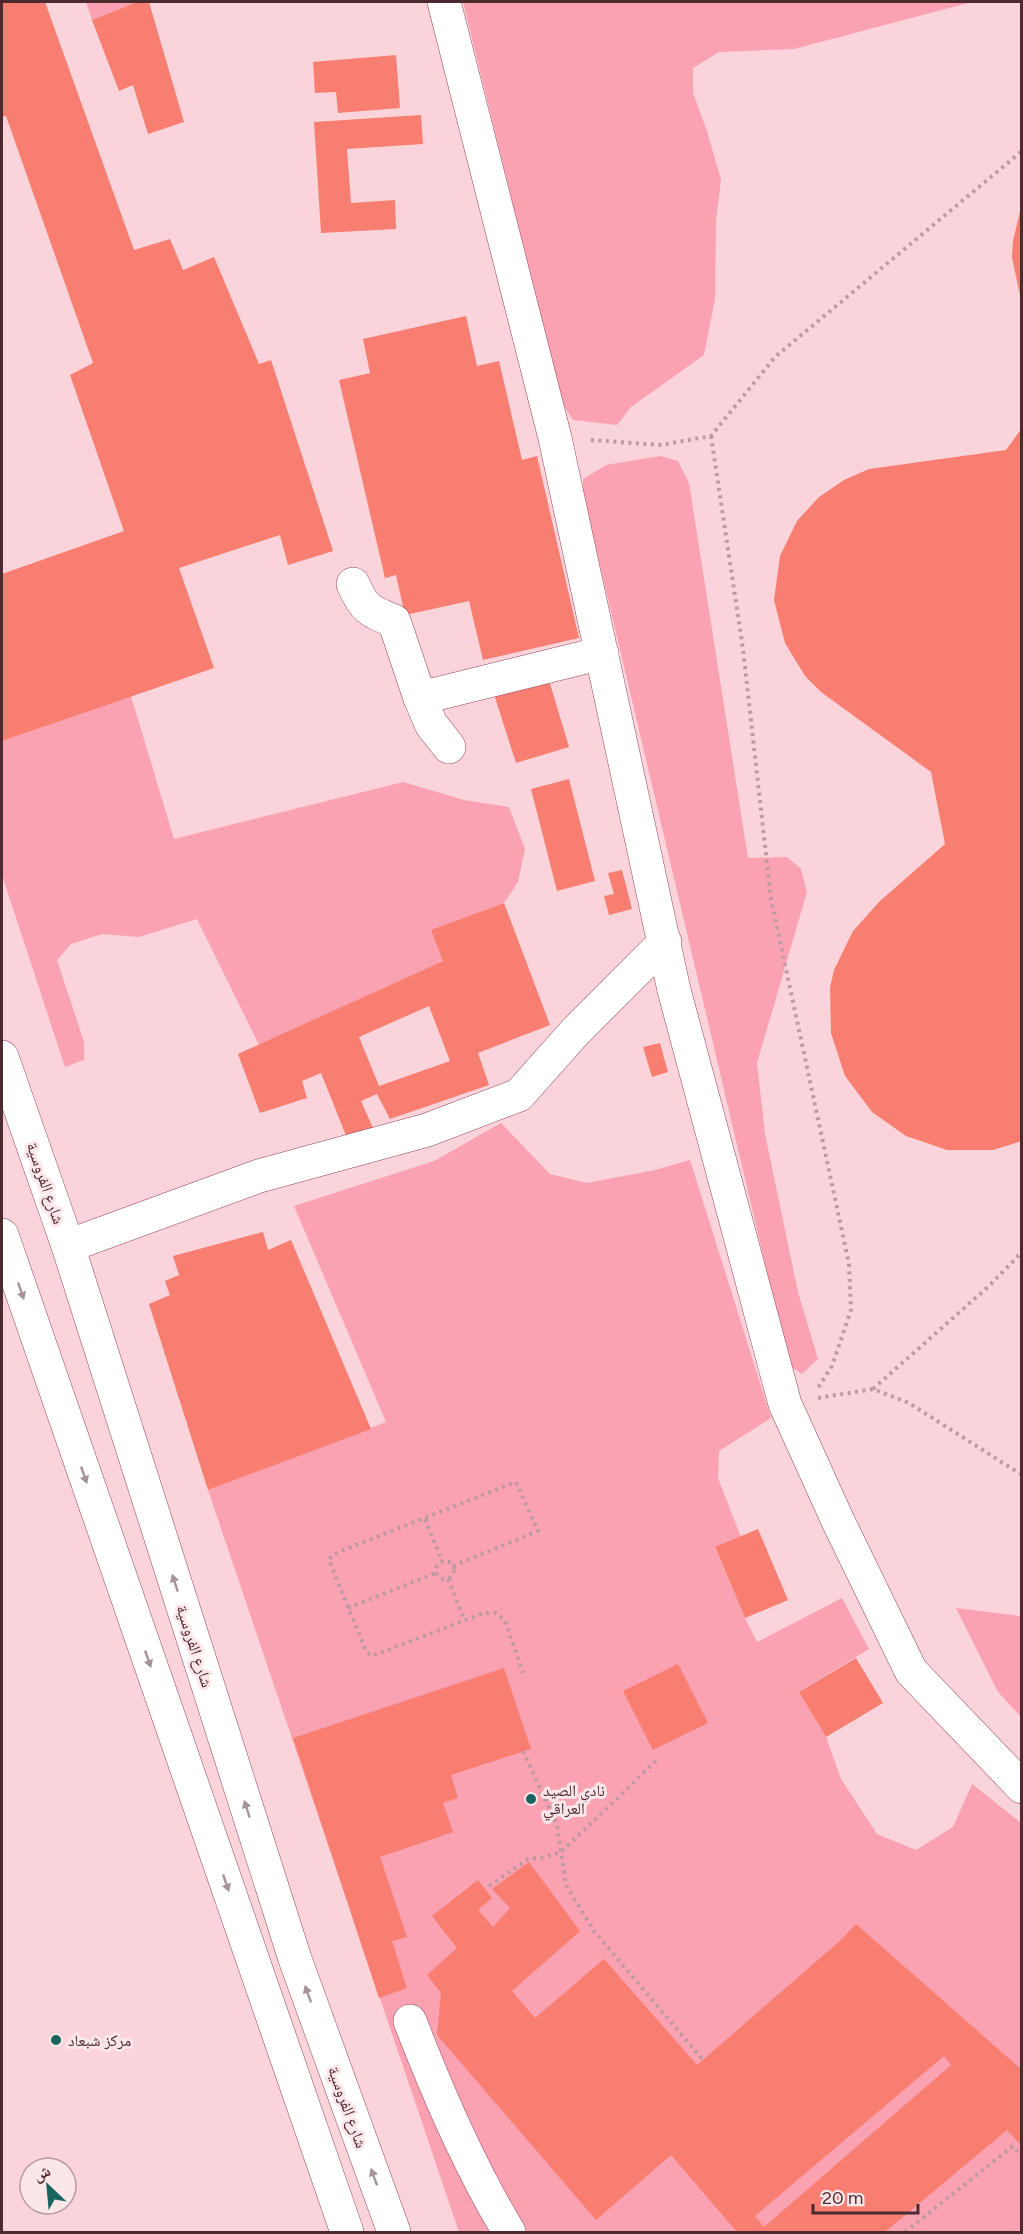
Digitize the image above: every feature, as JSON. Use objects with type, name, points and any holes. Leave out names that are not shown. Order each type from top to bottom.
[{"type":"street","points":[[444,2],[555,438],[677,1001],[797,1402],[838,1521],[911,1671],[1022,1787]]},
{"type":"street","points":[[353,584],[360,602],[375,613],[394,621],[431,724],[449,747]]},
{"type":"street","points":[[420,698],[602,653]]},
{"type":"street","points":[[68,1246],[259,1176],[427,1130],[519,1095],[575,1032],[665,942]]},
{"type":"street","name":"شارع الفروسية","points":[[2,1057],[68,1246],[295,1959],[394,2232]]},
{"type":"street","points":[[2,1235],[347,2232]]},
{"type":"street","points":[[410,2021],[465,2150],[509,2232]]},
{"type":"path","points":[[555,438],[662,445],[711,436],[775,357],[1022,151]]},
{"type":"path","points":[[711,436],[743,649],[771,899],[849,1264],[851,1310],[832,1366],[797,1402]]},
{"type":"path","points":[[873,1389],[989,1286],[1022,1252]]},
{"type":"path","points":[[797,1402],[873,1389],[909,1403],[1022,1475]]},
{"type":"path","points":[[453,1566],[538,1531],[516,1482],[332,1555],[329,1560],[366,1651],[372,1656],[484,1613],[496,1613],[505,1621],[523,1674]]},
{"type":"path","points":[[425,1519],[442,1561]]},
{"type":"path","points":[[436,1573],[442,1579],[453,1576],[453,1566],[442,1561]]},
{"type":"path","points":[[436,1573],[442,1561]]},
{"type":"path","points":[[348,1608],[436,1573]]},
{"type":"path","points":[[448,1579],[465,1621]]},
{"type":"path","points":[[524,1751],[557,1825],[566,1886],[594,1931],[703,2060]]},
{"type":"path","points":[[489,1886],[528,1859],[561,1852],[657,1760]]},
{"type":"path","points":[[905,2232],[1013,2146],[1022,2156]]},
{"type":"shaded area","points":[[86,2],[137,2],[92,20]]},
{"type":"shaded area","points":[[463,2],[972,2],[794,49],[719,52],[693,68],[693,93],[721,180],[716,221],[715,299],[704,355],[631,407],[617,425],[573,420],[562,403]]},
{"type":"shaded area","points":[[660,456],[678,461],[689,483],[748,858],[787,857],[801,869],[807,892],[757,1063],[765,1134],[798,1292],[818,1359],[802,1374],[789,1365],[583,493],[583,479],[606,465]]},
{"type":"shaded area","points":[[131,696],[174,839],[403,782],[464,800],[509,807],[525,849],[518,882],[504,903],[432,930],[443,961],[259,1045],[197,919],[139,937],[102,934],[71,944],[57,960],[84,1042],[84,1060],[65,1067],[2,875],[2,741]]},
{"type":"shaded area","name":"نادي الصيد العراقي","points":[[501,1123],[550,1174],[587,1183],[655,1170],[690,1160],[771,1418],[719,1451],[718,1478],[741,1537],[715,1548],[745,1618],[757,1642],[842,1598],[869,1649],[799,1692],[826,1737],[841,1779],[877,1834],[916,1850],[953,1827],[972,1784],[1021,1823],[1021,2232],[459,2232],[208,1490],[386,1422],[294,1206],[434,1161]]},
{"type":"shaded area","points":[[956,1608],[1021,1616],[1021,1717],[998,1692]]},
{"type":"building","points":[[2,2],[45,2],[134,250],[170,239],[183,270],[214,257],[259,364],[271,360],[333,551],[288,565],[280,535],[179,568],[214,668],[2,741],[2,574],[124,531],[70,375],[93,363],[6,116],[2,117]]},
{"type":"building","points":[[137,2],[149,2],[184,122],[148,134],[133,85],[119,91],[92,20]]},
{"type":"building","points":[[396,55],[400,108],[338,113],[336,92],[315,93],[313,62]]},
{"type":"building","points":[[421,115],[423,144],[347,149],[351,203],[395,200],[396,229],[321,233],[314,122]]},
{"type":"building","points":[[1022,203],[1021,300],[1012,257],[1013,241]]},
{"type":"building","points":[[466,316],[477,366],[499,361],[522,460],[537,456],[579,638],[483,660],[469,601],[405,615],[396,575],[385,578],[339,380],[370,373],[363,339]]},
{"type":"building","points":[[1022,428],[1022,1141],[993,1150],[947,1150],[906,1136],[872,1112],[845,1076],[831,1033],[830,988],[834,970],[853,931],[880,901],[945,844],[931,772],[821,692],[805,676],[785,643],[774,600],[780,556],[797,521],[819,497],[844,480],[869,469],[1006,450]]},
{"type":"building","points":[[548,677],[569,747],[516,763],[494,694]]},
{"type":"building","points":[[569,779],[595,881],[557,891],[531,789]]},
{"type":"building","points":[[622,870],[632,909],[609,915],[604,896],[614,894],[608,873]]},
{"type":"building","points":[[504,903],[550,1025],[478,1053],[489,1085],[390,1119],[377,1094],[361,1101],[373,1128],[347,1138],[321,1073],[302,1081],[307,1098],[260,1113],[238,1054],[443,961],[431,930]],"holes":[[[429,1006],[450,1061],[379,1086],[359,1037]]]},
{"type":"building","points":[[660,1043],[668,1072],[652,1077],[643,1047]]},
{"type":"building","points":[[263,1232],[268,1250],[291,1240],[371,1429],[208,1490],[149,1304],[170,1295],[165,1281],[179,1275],[173,1256]]},
{"type":"building","points":[[758,1529],[788,1600],[745,1618],[715,1547]]},
{"type":"building","points":[[856,1658],[883,1703],[826,1737],[799,1692]]},
{"type":"building","points":[[678,1664],[708,1723],[653,1750],[623,1691]]},
{"type":"building","points":[[504,1668],[531,1749],[451,1775],[458,1798],[443,1803],[453,1832],[380,1857],[407,1937],[392,1941],[407,1988],[379,1998],[293,1738]]},
{"type":"building","points":[[529,1862],[580,1931],[512,1991],[535,2018],[604,1959],[697,2065],[842,1939],[856,1924],[1022,2070],[1022,2146],[1007,2130],[885,2232],[737,2232],[671,2155],[596,2220],[437,2035],[441,1993],[427,1975],[457,1948],[432,1916],[478,1880],[492,1898],[478,1910],[493,1927],[510,1908],[492,1889]],"holes":[[[944,2056],[951,2065],[764,2227],[755,2216]]]},
{"type":"place","name":"نادي الصيد العراقي","points":[[531,1799]]},
{"type":"place","name":"مركز شبعاد","points":[[56,2040]]}]
